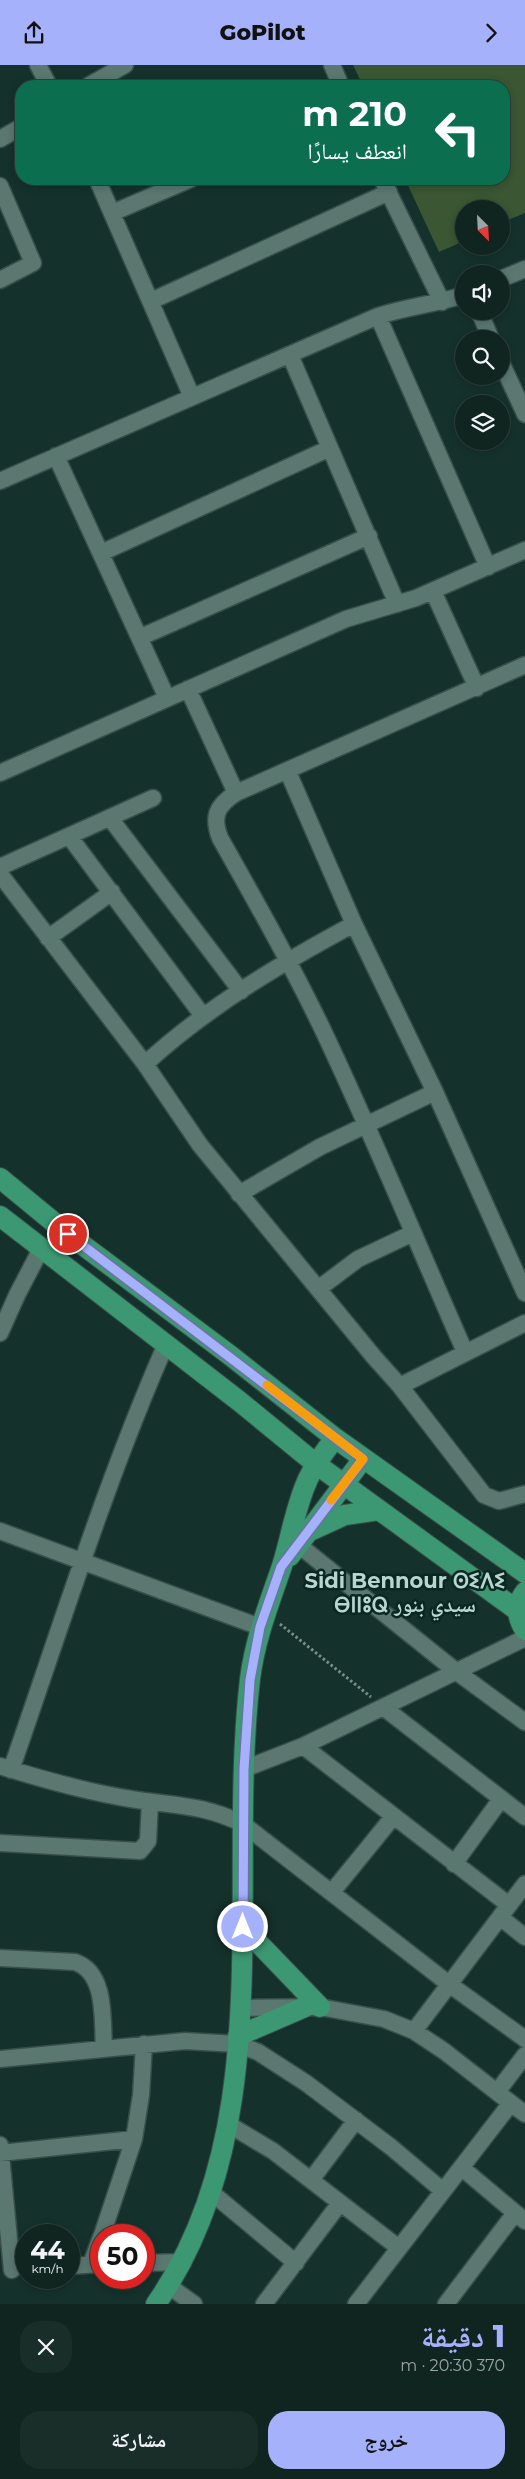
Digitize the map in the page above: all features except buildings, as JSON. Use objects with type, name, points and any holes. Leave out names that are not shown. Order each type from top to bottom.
[{"type":"main road","points":[[0,1178],[68,1234],[231,1356],[335,1438],[525,1573]]},
{"type":"main road","points":[[0,1216],[166,1344],[316,1464],[379,1510],[521,1621]]},
{"type":"main road","points":[[298,1538],[302,1495],[316,1464],[335,1438]]},
{"type":"main road","points":[[156,2304],[184,2262],[212,2193],[228,2124],[240,2008],[243,1927],[244,1769],[250,1680],[263,1620],[281,1567],[298,1538],[363,1459]]},
{"type":"main road","points":[[298,1538],[323,1523],[345,1515],[379,1510]]},
{"type":"main road","points":[[521,1621],[520,1599],[525,1592]]},
{"type":"main road","points":[[237,2040],[312,2007],[243,1927]]},
{"type":"street","points":[[38,65],[46,80]]},
{"type":"street","points":[[99,80],[125,65]]},
{"type":"street","points":[[332,65],[338,80]]},
{"type":"street","points":[[0,139],[15,130]]},
{"type":"street","points":[[100,185],[192,397]]},
{"type":"street","points":[[112,213],[177,185]]},
{"type":"street","points":[[151,301],[385,185],[442,302]]},
{"type":"street","points":[[0,186],[33,263],[0,280]]},
{"type":"street","points":[[510,275],[525,269]]},
{"type":"street","points":[[0,481],[378,316],[400,309],[455,298]]},
{"type":"street","points":[[378,316],[488,567]]},
{"type":"street","points":[[290,355],[397,604]]},
{"type":"street","points":[[510,382],[525,414]]},
{"type":"street","points":[[101,553],[330,448]]},
{"type":"street","points":[[56,456],[141,637],[167,698]]},
{"type":"street","points":[[141,637],[369,536]]},
{"type":"street","points":[[0,773],[346,619],[433,591],[525,550]]},
{"type":"street","points":[[433,591],[477,688]]},
{"type":"street","points":[[465,1352],[366,1124],[288,961],[216,828],[215,819],[219,807],[236,793],[288,772],[525,665]]},
{"type":"street","points":[[188,689],[236,793]]},
{"type":"street","points":[[288,772],[354,924],[435,1092],[525,1293]]},
{"type":"street","points":[[0,867],[153,799]]},
{"type":"street","points":[[110,818],[241,991]]},
{"type":"street","points":[[69,836],[203,1016]]},
{"type":"street","points":[[0,874],[145,1064],[200,1145],[400,1386],[484,1495],[499,1501],[525,1494]]},
{"type":"street","points":[[48,938],[112,893]]},
{"type":"street","points":[[145,1064],[203,1016],[288,961],[354,924]]},
{"type":"street","points":[[239,1194],[303,1156],[435,1092]]},
{"type":"street","points":[[318,1289],[358,1259],[413,1233]]},
{"type":"street","points":[[0,1333],[16,1295],[41,1249]]},
{"type":"street","points":[[400,1386],[525,1323]]},
{"type":"street","points":[[166,1344],[126,1437],[6,1768],[96,1792],[150,1802],[205,1808],[221,1813],[243,1824],[449,1984],[525,2039]]},
{"type":"street","points":[[0,1531],[82,1562],[263,1620]]},
{"type":"street","points":[[298,1538],[457,1672],[525,1722]]},
{"type":"street","points":[[244,1769],[303,1746],[525,1638]]},
{"type":"street","points":[[383,1707],[525,1817]]},
{"type":"street","points":[[303,1746],[454,1864],[504,1911],[525,1937]]},
{"type":"street","points":[[454,1864],[501,1799]]},
{"type":"street","points":[[0,1843],[140,1851],[148,1841],[150,1802]]},
{"type":"street","points":[[332,1892],[393,1817]]},
{"type":"street","points":[[414,2031],[525,1884]]},
{"type":"street","points":[[0,1958],[75,1962],[84,1965],[90,1971],[98,1987],[104,2047]]},
{"type":"street","points":[[240,2008],[312,2007],[384,2019],[414,2031],[444,2051],[525,2114]]},
{"type":"street","points":[[0,2059],[104,2047],[237,2040],[275,2063],[356,2120],[443,2191]]},
{"type":"street","points":[[106,2224],[134,2139],[141,2095],[144,2044]]},
{"type":"street","points":[[497,2092],[525,2055]]},
{"type":"street","points":[[358,2303],[511,2103]]},
{"type":"street","points":[[311,2179],[356,2120]]},
{"type":"street","points":[[228,2124],[265,2146],[311,2179],[399,2248]]},
{"type":"street","points":[[13,2270],[0,2150],[134,2139]]},
{"type":"street","points":[[446,2304],[520,2217],[462,2168]]},
{"type":"street","points":[[212,2193],[296,2263]]},
{"type":"street","points":[[264,2304],[340,2203]]},
{"type":"street","points":[[155,2263],[184,2262]]},
{"type":"street","points":[[169,2286],[194,2304]]},
{"type":"path","points":[[263,1620],[383,1707]]},
{"type":"green space","points":[[353,65],[525,65],[525,213],[510,219],[510,200],[455,200],[455,245],[439,252],[408,185],[510,185],[510,80],[360,80]]},
{"type":"slow traffic","points":[[267,1385],[363,1459],[331,1500]]},
{"type":"district","name":"Sidi Bennour ⵙⵉⴷⵉ ⴱⵏⵏⵓⵕ سيدي بنور","points":[[405,1592]]},
{"type":"route","points":[[68,1234],[231,1356],[363,1459],[342,1484],[281,1567],[260,1627],[250,1680],[244,1769],[243,1927]]}]
